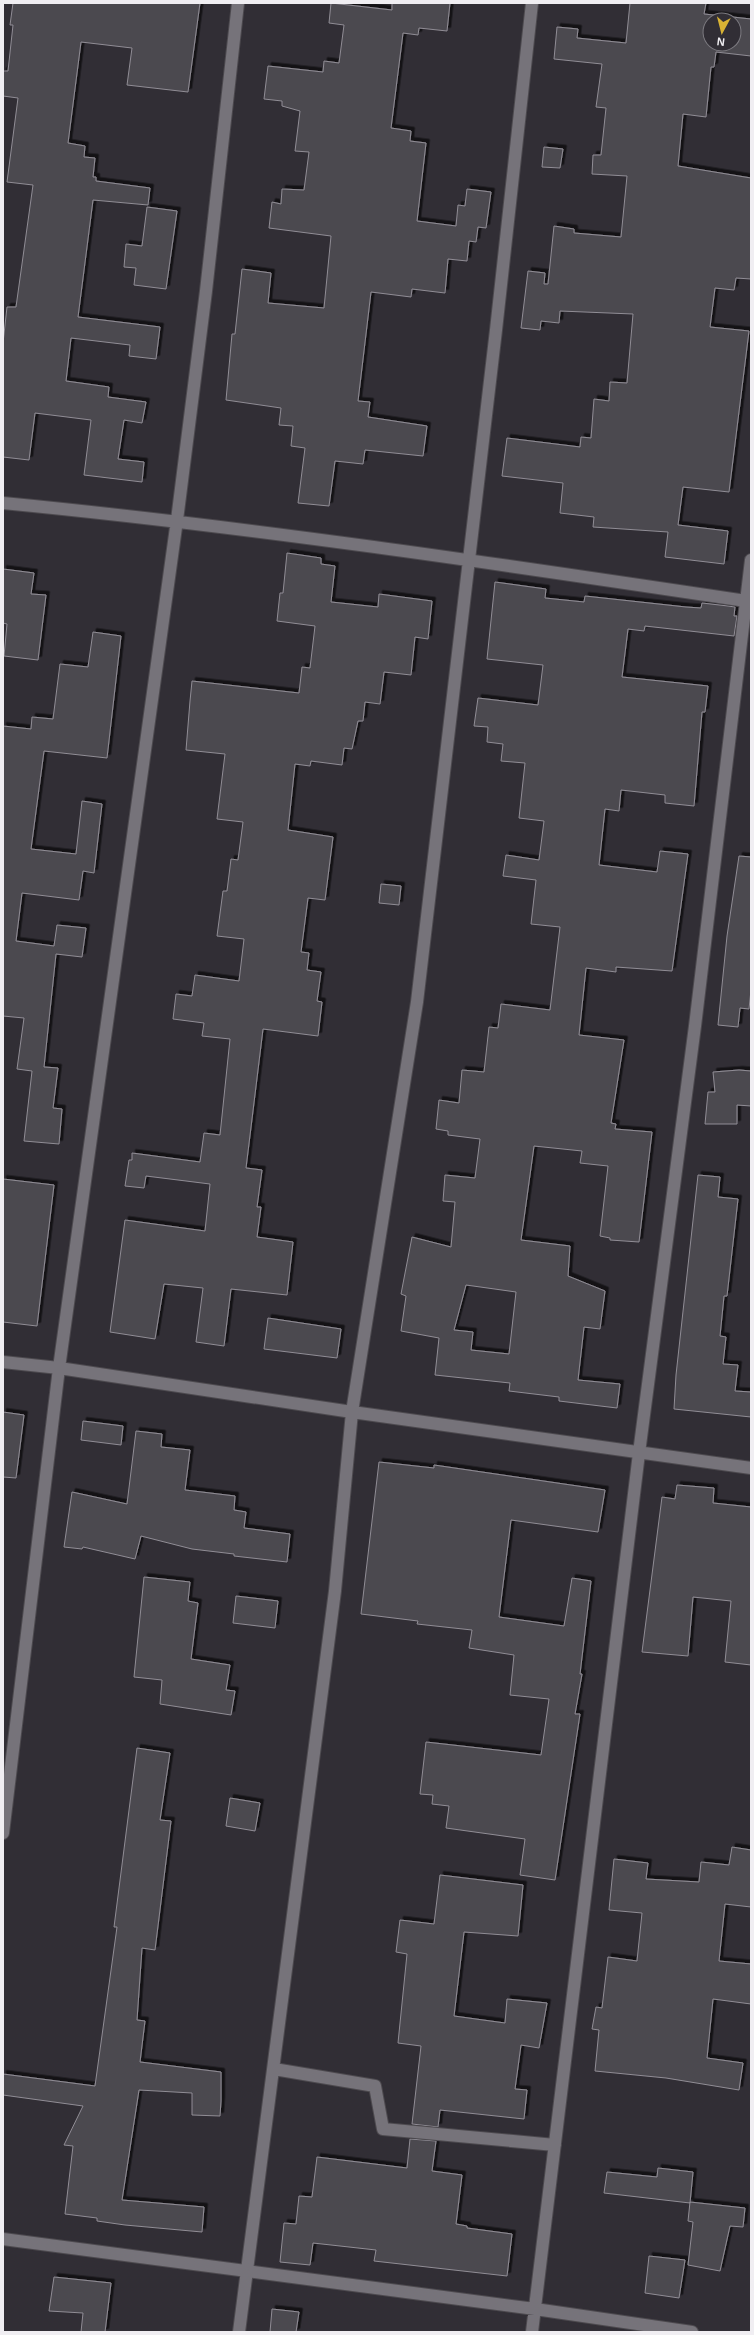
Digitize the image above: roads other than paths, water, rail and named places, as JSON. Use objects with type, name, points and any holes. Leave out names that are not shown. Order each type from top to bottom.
[{"type":"street","points":[[3,1833],[59,1368],[177,520],[206,291],[238,3]]},
{"type":"street","points":[[239,2332],[335,1591],[352,1412],[417,1002],[470,560],[532,3]]},
{"type":"street","points":[[3,503],[177,520],[470,560],[746,601]]},
{"type":"street","points":[[532,2332],[639,1453],[695,1026],[751,560]]},
{"type":"street","points":[[3,1362],[59,1368],[352,1412],[751,1468]]},
{"type":"street","points":[[274,2069],[375,2086],[383,2129],[555,2145]]},
{"type":"street","points":[[3,2239],[535,2308],[692,2332]]}]
